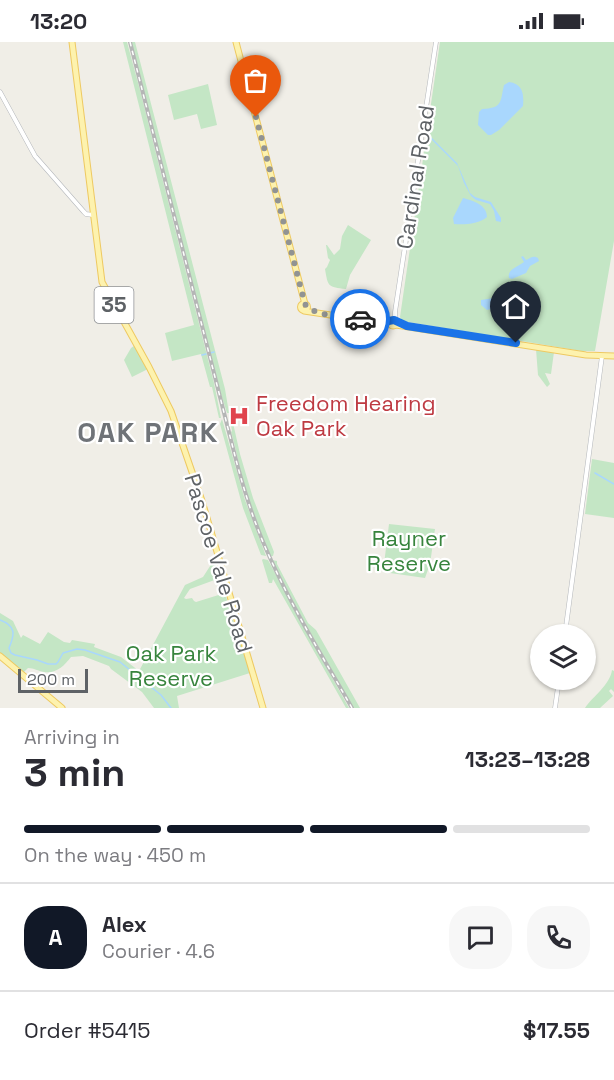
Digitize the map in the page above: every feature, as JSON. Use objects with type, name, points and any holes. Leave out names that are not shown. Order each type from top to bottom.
[{"type":"main road","name":"Pascoe Vale Road","points":[[72,42],[103,285],[171,411],[204,507],[263,708]]},
{"type":"main road","points":[[236,42],[304,307],[315,312],[395,322],[586,355],[614,356]]},
{"type":"main road","points":[[0,656],[62,708]]},
{"type":"street","name":"Cardinal Road","points":[[395,322],[436,42]]},
{"type":"street","points":[[0,92],[35,156],[81,208],[93,213]]},
{"type":"street","points":[[566,624],[603,355]]},
{"type":"street","points":[[555,708],[558,690]]},
{"type":"green space","points":[[123,42],[127,42],[140,90],[221,418],[219,418],[201,354],[172,361],[165,333],[194,325]]},
{"type":"green space","points":[[131,42],[135,42],[225,389],[229,413],[227,413],[218,385]]},
{"type":"green space","points":[[440,42],[614,42],[614,241],[595,351],[581,351],[402,321],[400,317]]},
{"type":"green space","points":[[208,84],[217,125],[201,129],[197,114],[174,120],[168,95]]},
{"type":"green space","points":[[348,225],[371,240],[350,275],[346,289],[336,288],[330,285],[327,279],[325,269],[330,260],[326,245],[334,255],[340,249],[342,236]]},
{"type":"green space","points":[[134,346],[148,369],[132,377],[124,360]]},
{"type":"green space","points":[[536,349],[554,352],[551,374],[545,373],[550,384],[547,387],[538,375]]},
{"type":"green space","points":[[229,414],[231,414],[253,498],[274,552],[273,556],[270,556],[249,499],[231,432]]},
{"type":"green space","points":[[222,419],[245,500],[266,556],[261,555],[243,508],[220,424]]},
{"type":"green space","points":[[592,459],[614,463],[614,518],[585,514]]},
{"type":"green space","name":"Rayner Reserve","points":[[389,524],[435,529],[430,564],[425,578],[383,572]]},
{"type":"green space","points":[[263,559],[268,560],[349,708],[346,708],[273,579],[272,583],[269,583]]},
{"type":"green space","name":"Oak Park Reserve","points":[[214,560],[220,578],[190,589],[184,598],[192,598],[196,602],[225,593],[239,644],[242,645],[250,673],[177,696],[179,708],[154,708],[142,692],[109,666],[83,656],[71,657],[56,671],[44,672],[28,668],[23,673],[0,653],[0,613],[13,621],[21,638],[23,635],[40,644],[48,632],[64,642],[70,643],[72,640],[95,644],[94,647],[121,657],[139,671],[185,585],[203,577]]},
{"type":"green space","points":[[272,560],[277,561],[308,623],[316,630],[360,708],[353,708]]},
{"type":"green space","points":[[612,670],[614,671],[614,692],[611,689],[609,691],[613,696],[600,708],[585,708],[605,685]]},
{"type":"water","points":[[509,82],[522,90],[523,106],[499,130],[488,135],[478,125],[479,112],[499,103],[504,85]]},
{"type":"water","points":[[428,127],[430,136],[457,163],[470,193],[491,202],[501,222],[496,221],[490,204],[471,196],[458,166],[430,138]]},
{"type":"water","points":[[463,198],[485,209],[487,217],[471,224],[454,224],[453,218]]},
{"type":"water","points":[[523,256],[526,260],[535,257],[539,261],[530,266],[526,273],[512,279],[509,278],[511,270],[524,262],[521,257]]},
{"type":"water","points":[[494,298],[505,300],[511,298],[512,304],[517,306],[514,315],[508,314],[504,309],[487,310],[481,305],[481,300]]},
{"type":"waterway","points":[[210,353],[214,352]]},
{"type":"waterway","points":[[202,355],[206,354]]},
{"type":"waterway","points":[[595,473],[614,484]]},
{"type":"waterway","points":[[0,620],[9,625],[13,631],[9,648],[11,653],[48,664],[56,664],[63,653],[77,649],[120,662],[161,695],[171,708]]},
{"type":"railway","points":[[130,42],[250,508],[289,598],[352,708]]},
{"type":"way so far","points":[[256,117],[307,308],[315,312],[360,319]]},
{"type":"place","name":"Freedom Hearing Oak Park","points":[[239,416]]},
{"type":"district","name":"OAK PARK","points":[[148,432]]},
{"type":"route","points":[[360,319],[383,322],[394,320],[407,326],[516,343]]}]
